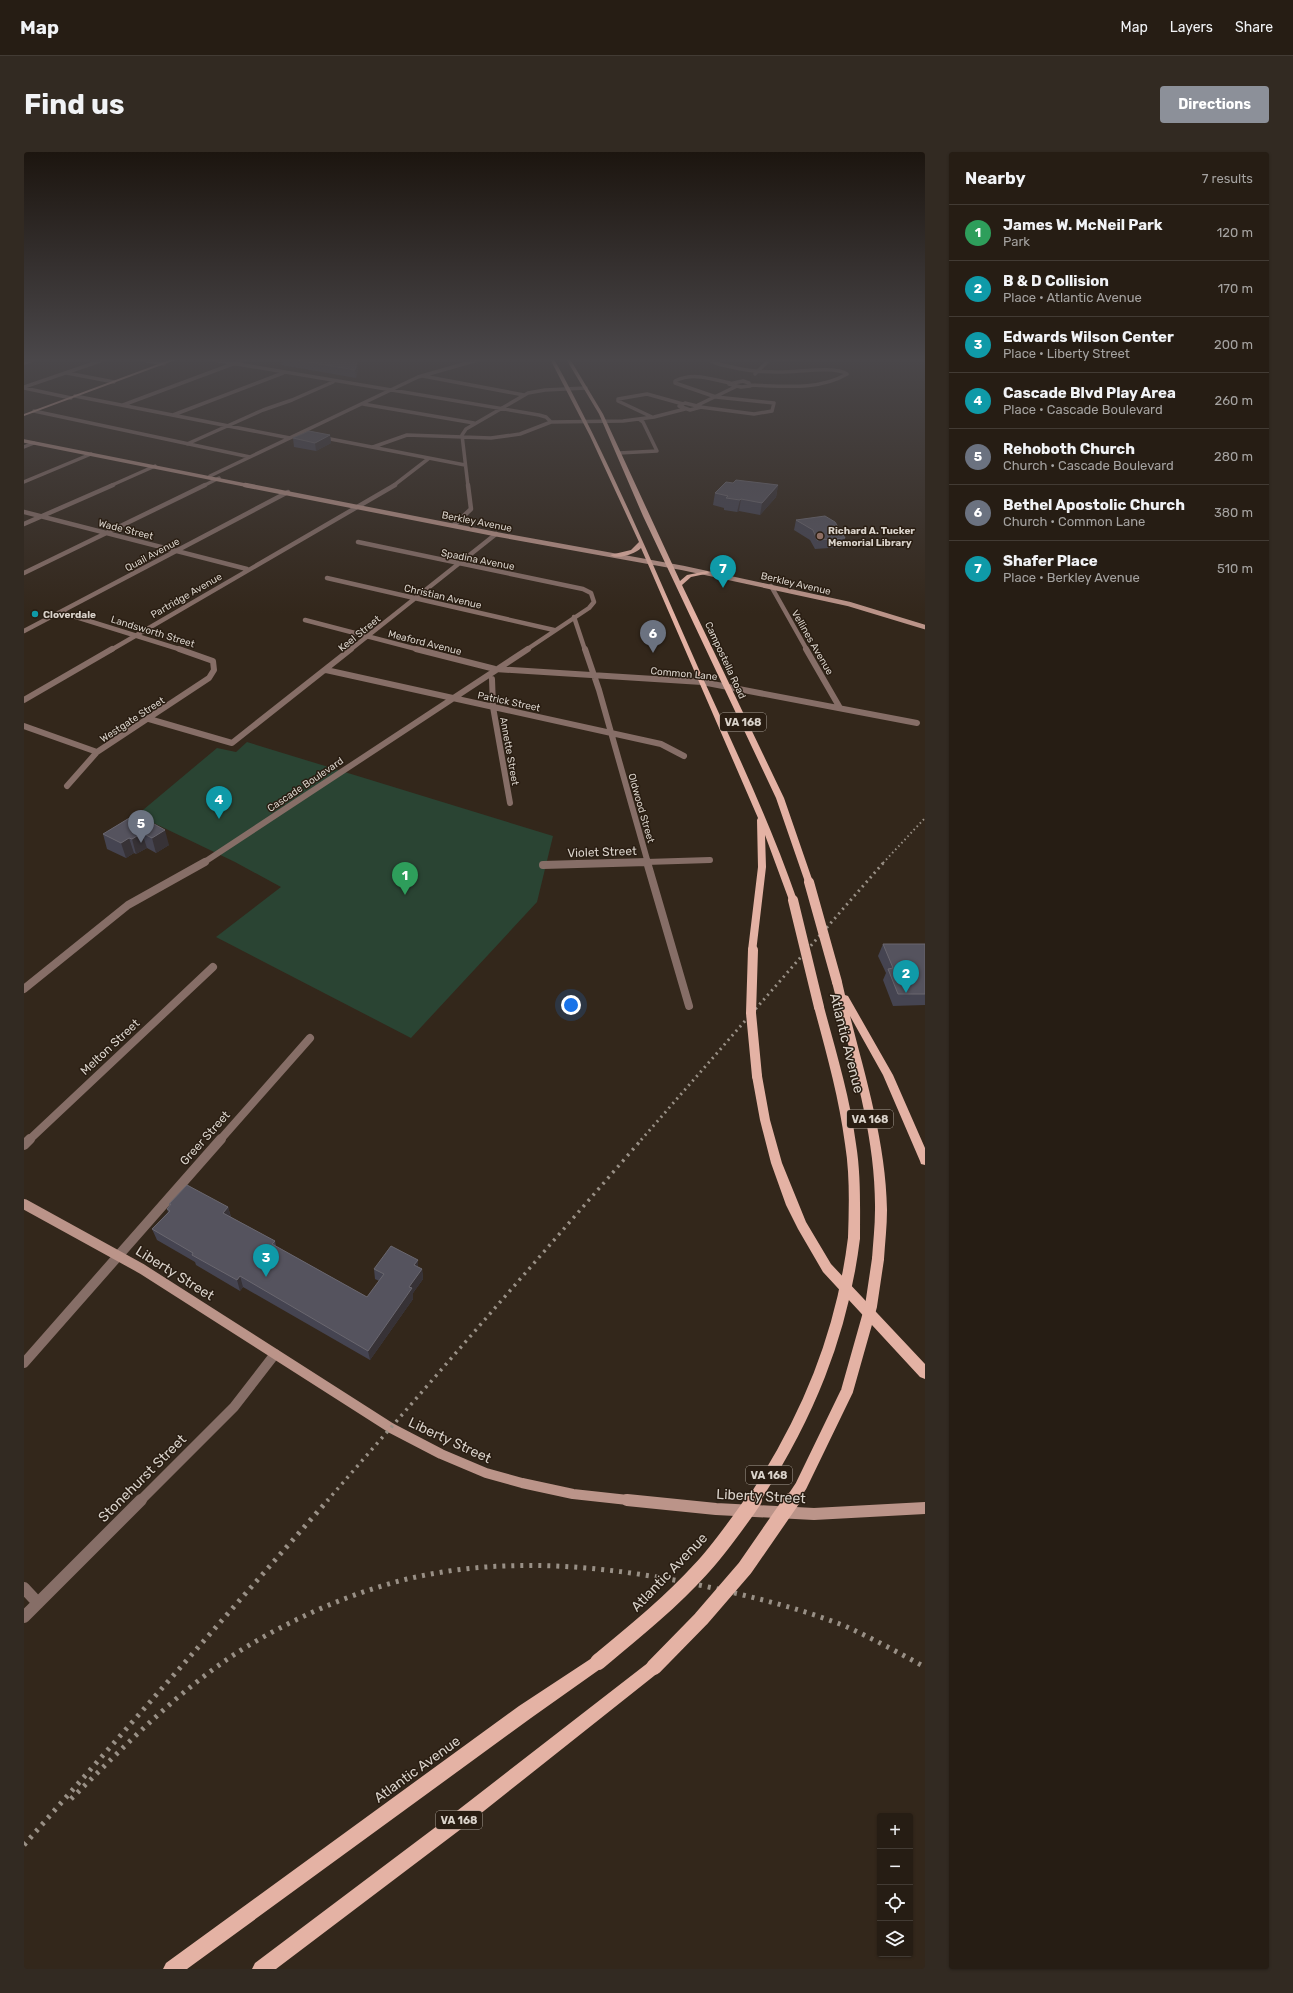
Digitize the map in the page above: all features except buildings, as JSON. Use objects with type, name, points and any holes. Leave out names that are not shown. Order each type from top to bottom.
[{"type":"main road","name":"VA 168","points":[[597,444],[761,814]]},
{"type":"main road","name":"Campostella Road","points":[[615,444],[726,686],[780,798],[809,882],[837,982]]},
{"type":"main road","points":[[613,555],[633,552],[638,549],[641,544]]},
{"type":"main road","points":[[679,584],[689,576],[707,573]]},
{"type":"main road","points":[[761,814],[762,868],[750,981],[751,1026],[757,1076],[767,1131],[775,1162],[789,1200],[803,1230],[827,1267],[925,1373]]},
{"type":"main road","name":"Atlantic Avenue","points":[[172,1969],[519,1716],[598,1662],[650,1620],[700,1570],[738,1524],[777,1464],[802,1417],[822,1372],[839,1319],[851,1272],[854,1238],[855,1187],[850,1131],[838,1073],[818,1007],[793,900],[780,860],[761,814]]},
{"type":"main road","points":[[837,982],[857,1021],[888,1075],[925,1161]]},
{"type":"main road","name":"Atlantic Avenue","points":[[261,1969],[524,1771],[654,1667],[700,1619],[745,1568],[801,1486],[847,1391],[871,1306],[878,1259],[881,1210],[878,1166],[872,1125],[837,982]]},
{"type":"street","name":"Berkley Avenue","points":[[38,444],[210,476],[496,534],[670,565],[849,604],[925,627]]},
{"type":"street","points":[[187,444],[250,457]]},
{"type":"street","points":[[210,476],[278,444]]},
{"type":"street","points":[[353,444],[465,465]]},
{"type":"street","points":[[373,448],[384,444]]},
{"type":"street","points":[[454,525],[471,509],[463,444]]},
{"type":"street","points":[[619,453],[657,451],[658,450],[655,444]]},
{"type":"street","points":[[24,482],[91,454]]},
{"type":"street","name":"Partridge Avenue","points":[[24,700],[247,569],[396,484],[428,459]]},
{"type":"street","points":[[24,524],[155,466]]},
{"type":"street","points":[[24,573],[220,478]]},
{"type":"street","name":"Quail Avenue","points":[[24,631],[288,492]]},
{"type":"street","name":"Wade Street","points":[[24,512],[247,569]]},
{"type":"street","name":"Keel Street","points":[[149,719],[232,744],[496,534]]},
{"type":"street","name":"Spadina Avenue","points":[[358,542],[458,565],[573,587],[588,591],[593,596]]},
{"type":"street","name":"Christian Avenue","points":[[327,578],[554,630]]},
{"type":"street","name":"Vellines Avenue","points":[[771,586],[840,708]]},
{"type":"street","name":"Cascade Boulevard","points":[[24,989],[128,905],[210,859],[453,698],[592,605],[594,602],[593,596]]},
{"type":"street","name":"Landsworth Street","points":[[60,612],[136,634],[206,658],[213,661],[215,665]]},
{"type":"street","name":"Oldwood Street","points":[[574,617],[599,690],[689,1006]]},
{"type":"street","name":"Meaford Avenue","points":[[305,620],[495,669]]},
{"type":"street","name":"Westgate Street","points":[[24,726],[97,752],[209,678],[215,665]]},
{"type":"street","name":"Common Lane","points":[[495,669],[702,682],[917,723]]},
{"type":"street","name":"Patrick Street","points":[[326,670],[610,732],[668,746],[684,756]]},
{"type":"street","name":"Annette Street","points":[[492,679],[493,707],[510,803]]},
{"type":"street","points":[[67,786],[97,752]]},
{"type":"street","name":"Violet Street","points":[[543,865],[710,860]]},
{"type":"street","name":"Melton Street","points":[[24,1145],[213,967]]},
{"type":"street","name":"Greer Street","points":[[24,1362],[310,1038]]},
{"type":"street","name":"Liberty Street","points":[[24,1204],[118,1255],[391,1428],[441,1454],[480,1470],[522,1483],[574,1494],[770,1513],[814,1514],[925,1508]]},
{"type":"street","name":"Stonehurst Street","points":[[24,1618],[234,1407],[276,1354]]},
{"type":"street","points":[[24,1588],[38,1603]]},
{"type":"green space","points":[[247,742],[553,836],[537,902],[411,1038],[216,937],[281,887],[235,862],[137,815],[217,748],[236,752]]},
{"type":"railway","points":[[883,863],[925,818]]},
{"type":"railway","points":[[641,1140],[884,862]]},
{"type":"railway","points":[[327,1501],[642,1139]]},
{"type":"railway","points":[[24,1845],[328,1500]]},
{"type":"railway","points":[[71,1799],[154,1718],[199,1680],[246,1647],[304,1616],[365,1591],[407,1579],[445,1572],[483,1567],[560,1566],[599,1569],[675,1580],[763,1600],[829,1620],[845,1626],[925,1667]]},
{"type":"place","name":"Richard A. Tucker Memorial Library","points":[[820,536]]},
{"type":"place","name":"Shafer Place","points":[[723,588]]},
{"type":"place","name":"Cloverdale","points":[[35,614]]},
{"type":"place","name":"Bethel Apostolic Church","points":[[653,653]]},
{"type":"place","name":"Cascade Blvd Play Area","points":[[219,819]]},
{"type":"place","name":"Rehoboth Church","points":[[141,843]]},
{"type":"place","name":"James W. McNeil Park","points":[[405,895]]},
{"type":"place","name":"B & D Collision","points":[[906,993]]},
{"type":"place","name":"Edwards Wilson Center","points":[[266,1277]]}]
